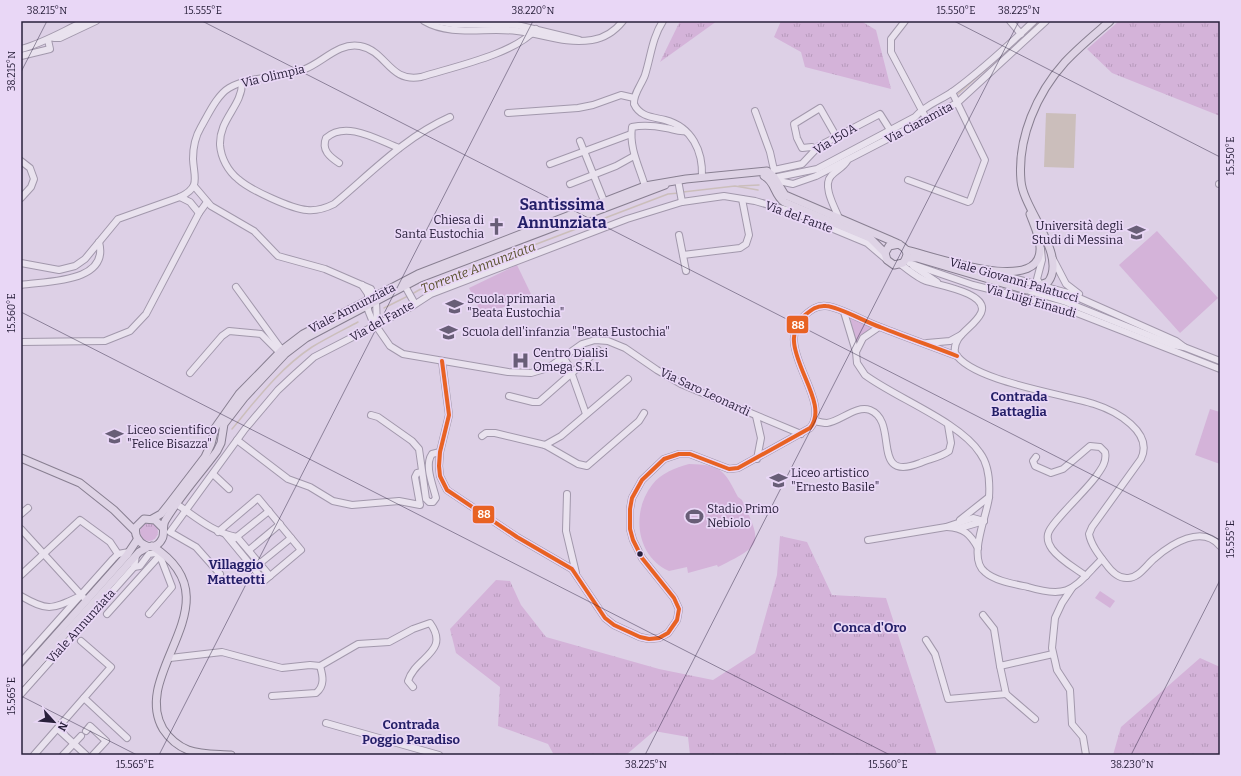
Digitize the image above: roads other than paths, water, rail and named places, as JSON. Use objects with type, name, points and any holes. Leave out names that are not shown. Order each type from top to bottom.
[{"type":"main road","points":[[992,272],[1025,270],[1035,263],[1041,249],[1023,194],[1020,176],[1026,135],[1039,100],[1066,61],[1074,52],[1110,21]]},
{"type":"main road","name":"Viale Annunziata","points":[[152,518],[161,514],[204,457],[213,440],[215,428],[239,394],[303,334],[420,276],[605,204],[646,186],[702,177],[754,173],[772,176]]},
{"type":"main road","points":[[772,176],[785,195],[899,244],[906,260],[894,265],[887,260],[886,253],[870,238],[779,198],[772,176]]},
{"type":"main road","name":"Viale Annunziata","points":[[605,204],[676,182]]},
{"type":"main road","points":[[1026,290],[1048,282],[1051,276],[1053,259],[1041,229],[1028,206]]},
{"type":"main road","points":[[886,253],[892,244],[899,244]]},
{"type":"main road","name":"Viale Giovanni Palatucci","points":[[906,260],[917,258],[1026,290]]},
{"type":"main road","name":"Viale Giovanni Palatucci","points":[[906,260],[992,272]]},
{"type":"main road","name":"Viale Annunziata","points":[[372,301],[406,288],[420,276]]},
{"type":"main road","name":"Viale Annunziata","points":[[163,528],[165,521],[217,451],[221,439],[222,427],[283,353]]},
{"type":"main road","points":[[213,440],[217,436],[221,439]]},
{"type":"main road","points":[[21,458],[76,481],[114,510],[129,519],[141,521],[152,518],[159,522],[163,528],[162,539],[164,548],[182,570],[188,588],[189,612],[180,638],[176,643]]},
{"type":"main road","points":[[114,510],[135,531],[137,540],[142,545],[150,546],[179,572],[186,596],[186,612],[158,689],[156,699],[158,715],[164,730],[174,742],[188,750],[231,755]]},
{"type":"main road","points":[[135,531],[141,521]]},
{"type":"main road","points":[[150,546],[162,539]]},
{"type":"main road","name":"Viale Annunziata","points":[[21,683],[69,635],[88,604],[137,540]]},
{"type":"main road","name":"Viale Annunziata","points":[[21,674],[136,556],[150,546]]},
{"type":"street","points":[[21,56],[50,49],[51,39],[85,21]]},
{"type":"street","points":[[21,49],[51,39],[60,38],[96,21]]},
{"type":"street","points":[[424,21],[441,28],[517,25],[534,31],[580,40],[595,39],[606,35],[623,21]]},
{"type":"street","points":[[436,21],[471,27]]},
{"type":"street","points":[[663,21],[655,36],[644,77],[634,98],[635,107],[643,114],[669,122],[685,131],[692,138],[700,152],[702,177]]},
{"type":"street","points":[[905,21],[891,39],[891,52],[927,120]]},
{"type":"street","points":[[1010,21],[1021,34]]},
{"type":"street","points":[[1034,21],[1041,26]]},
{"type":"street","name":"Via Ciaramita","points":[[790,184],[816,176],[848,160],[892,133],[915,117],[921,110],[952,92],[1004,50],[1034,21]]},
{"type":"street","name":"Via Ciaramita","points":[[772,176],[786,176],[817,169],[892,133],[927,120],[957,103],[1046,21]]},
{"type":"street","name":"Via Olimpia","points":[[194,186],[196,178],[193,150],[197,134],[228,88],[242,83],[304,70],[340,49],[354,45],[369,48],[399,75],[417,77],[489,56],[516,44],[534,31]]},
{"type":"street","points":[[242,83],[240,96],[222,126],[220,135],[222,155],[227,166],[238,180],[290,206],[307,210],[327,207],[343,196],[399,148],[421,132],[450,117]]},
{"type":"street","points":[[908,180],[968,202],[970,201],[985,161],[952,92]]},
{"type":"street","points":[[508,113],[582,107],[621,95],[634,98]]},
{"type":"street","points":[[814,150],[812,147],[802,148],[797,138],[794,124],[820,108],[836,136]]},
{"type":"street","points":[[755,111],[770,152],[772,176],[790,184],[785,189],[785,195]]},
{"type":"street","name":"Via 150A","points":[[772,176],[802,164],[814,150],[836,136],[880,114],[892,133]]},
{"type":"street","points":[[646,186],[634,156],[631,134],[632,126],[639,125],[667,128],[678,132],[685,131]]},
{"type":"street","points":[[339,163],[326,153],[324,146],[326,138],[340,130],[356,132],[399,148]]},
{"type":"street","points":[[550,164],[584,150],[631,134]]},
{"type":"street","points":[[580,141],[605,204]]},
{"type":"street","points":[[570,184],[616,166],[634,156]]},
{"type":"street","points":[[839,218],[827,184],[830,177],[843,167],[848,160]]},
{"type":"street","points":[[21,161],[30,168],[34,179],[31,187],[21,198]]},
{"type":"street","points":[[676,182],[682,200]]},
{"type":"street","points":[[21,263],[52,269],[69,268],[85,259],[115,221],[122,216],[180,197],[190,192],[194,186],[207,202],[254,231],[278,256],[325,269],[371,290],[377,324]]},
{"type":"street","name":"Via del Fante","points":[[220,574],[196,547],[170,532],[237,440],[278,390],[314,357],[431,294],[627,219],[682,200],[724,196],[774,206],[867,243],[887,260]]},
{"type":"street","points":[[180,197],[190,202],[198,212]]},
{"type":"street","points":[[683,255],[740,248],[746,244],[749,235],[742,199]]},
{"type":"street","points":[[21,342],[105,341],[130,331],[146,314],[198,212],[207,202]]},
{"type":"street","points":[[774,206],[792,205]]},
{"type":"street","points":[[679,235],[686,271]]},
{"type":"street","points":[[21,285],[85,274],[98,261],[101,254],[99,242]]},
{"type":"street","points":[[1041,249],[1042,260],[1037,279],[1052,298]]},
{"type":"street","points":[[1053,259],[1066,284],[1088,301]]},
{"type":"street","points":[[906,260],[915,272],[931,270]]},
{"type":"street","points":[[906,260],[922,279],[974,297],[981,304],[982,311],[979,316],[962,334],[955,345],[957,356]]},
{"type":"street","name":"Via Luigi Einaudi","points":[[906,260],[973,284],[1069,310],[1220,369]]},
{"type":"street","points":[[922,272],[940,284]]},
{"type":"street","name":"Viale Giovanni Palatucci","points":[[992,272],[1041,285],[1088,301],[1176,341],[1184,347]]},
{"type":"street","points":[[236,287],[283,353]]},
{"type":"street","points":[[406,288],[414,303]]},
{"type":"street","name":"Viale Giovanni Palatucci","points":[[1026,290],[1052,298],[1173,345],[1184,347],[1220,361]]},
{"type":"street","name":"Via Saro Leonardi","points":[[372,301],[368,310],[390,346],[399,352],[442,361],[525,374],[543,371],[576,347],[588,342],[601,340],[613,342],[625,348],[657,370],[681,384],[801,434]]},
{"type":"street","points":[[567,494],[566,531],[576,573],[599,611],[609,621],[644,638],[654,640],[664,636],[675,625],[679,609],[674,598],[642,558],[632,540],[629,515],[635,491],[654,467],[664,459],[674,455],[690,454],[729,469],[738,468],[757,459],[810,428],[815,421],[815,407],[793,342],[793,333],[798,322],[816,307],[830,307],[957,356],[987,375],[1101,407],[1127,422],[1141,435],[1144,448],[1141,459],[1090,532],[1091,542],[1102,559],[1114,573],[1128,578],[1137,574],[1164,551],[1184,540],[1197,536],[1206,536],[1214,540],[1220,546]]},
{"type":"street","points":[[844,312],[856,352],[857,363],[865,375],[966,436],[981,454],[989,478],[989,497],[978,548],[977,558],[979,566],[984,572],[993,577],[1048,593],[1062,592],[1072,588]]},
{"type":"street","points":[[856,352],[863,338],[880,327]]},
{"type":"street","points":[[190,373],[222,336],[229,331],[261,334],[283,353]]},
{"type":"street","points":[[926,343],[950,341],[962,334]]},
{"type":"street","points":[[509,396],[539,402],[598,350]]},
{"type":"street","points":[[563,357],[572,374],[586,414]]},
{"type":"street","points":[[442,361],[450,415],[440,452],[440,476],[444,486],[451,494],[576,573]]},
{"type":"street","points":[[545,445],[561,436],[628,379]]},
{"type":"street","points":[[815,421],[825,423],[862,410],[873,412],[884,426],[887,450],[891,460],[897,466],[906,468],[949,451],[951,443],[948,425]]},
{"type":"street","points":[[482,436],[486,433],[495,433],[545,445],[578,464],[587,466],[639,420],[644,413]]},
{"type":"street","points":[[372,415],[378,417],[416,445],[421,457],[426,499],[432,503],[436,498],[431,478],[430,459],[432,454],[440,452]]},
{"type":"street","name":"Via Saro Leonardi","points":[[756,416],[761,438],[757,459]]},
{"type":"street","points":[[237,440],[253,450],[270,466],[288,479],[310,487],[336,502],[352,505],[398,501],[420,505],[415,477],[417,473],[422,472]]},
{"type":"street","points":[[1036,457],[1033,461],[1035,466],[1051,473],[1061,471],[1090,446],[1100,447],[1105,452],[1106,460],[1092,482],[1052,525],[1048,534],[1049,543],[1056,553],[1086,576]]},
{"type":"street","points":[[213,474],[228,489]]},
{"type":"street","points":[[958,525],[989,497]]},
{"type":"street","points":[[218,532],[258,498],[301,550],[264,581],[226,535]]},
{"type":"street","points":[[178,505],[218,532],[237,537],[270,576]]},
{"type":"street","points":[[21,514],[28,508]]},
{"type":"street","points":[[232,542],[268,511]]},
{"type":"street","points":[[23,570],[44,554],[80,520],[110,542],[118,554],[129,552]]},
{"type":"street","points":[[868,540],[984,521]]},
{"type":"street","points":[[248,550],[280,524]]},
{"type":"street","points":[[958,525],[969,534],[978,548]]},
{"type":"street","points":[[21,529],[88,604]]},
{"type":"street","points":[[259,564],[291,538]]},
{"type":"street","name":"Viale Annunziata","points":[[21,694],[69,635],[134,566],[140,566],[144,558],[150,553],[161,555]]},
{"type":"street","name":"Viale Annunziata","points":[[21,662],[118,554]]},
{"type":"street","points":[[107,614],[161,555],[172,587],[149,614]]},
{"type":"street","points":[[134,566],[136,556]]},
{"type":"street","points":[[1086,755],[1083,737],[1072,724],[1070,690],[1057,670],[1053,654],[1052,637],[1055,618],[1062,603],[1072,588],[1102,559]]},
{"type":"street","points":[[21,596],[40,607],[47,608],[60,605],[81,595]]},
{"type":"street","points":[[983,615],[994,629],[1006,694],[1035,719]]},
{"type":"street","points":[[170,658],[222,652],[282,668],[310,665],[320,666],[358,644],[389,642],[413,629],[430,623],[436,637],[435,649],[412,671],[408,681],[413,687]]},
{"type":"street","points":[[926,640],[935,654],[948,703],[1006,694]]},
{"type":"street","points":[[34,754],[59,730],[111,667],[81,641]]},
{"type":"street","points":[[1000,666],[1053,654]]},
{"type":"street","points":[[272,696],[316,693],[321,688],[323,680],[320,666]]},
{"type":"street","points":[[83,701],[127,738]]},
{"type":"street","points":[[34,754],[83,701]]},
{"type":"street","points":[[326,723],[439,755]]},
{"type":"street","points":[[86,731],[90,726],[106,741],[93,755]]},
{"type":"street","points":[[59,730],[86,755]]},
{"type":"street","points":[[64,755],[81,736]]},
{"type":"waterway","points":[[958,94],[1041,21]]},
{"type":"waterway","name":"Torrente Annunziata","points":[[739,186],[759,185]]},
{"type":"waterway","name":"Torrente Annunziata","points":[[683,192],[735,186],[758,190]]},
{"type":"waterway","name":"Torrente Annunziata","points":[[412,294],[426,286],[668,194],[679,193]]},
{"type":"waterway","name":"Torrente Annunziata","points":[[384,308],[408,296]]},
{"type":"waterway","name":"Torrente Annunziata","points":[[232,429],[269,385],[300,355],[329,337],[358,322]]},
{"type":"place","name":"Chiesa di Santa Eustochia","points":[[497,227]]},
{"type":"place","name":"Università degli Studi di Messina","points":[[1136,233]]},
{"type":"place","name":"Scuola primaria \"Beata Eustochia\"","points":[[454,306]]},
{"type":"place","name":"Scuola dell'infanzia \"Beata Eustochia\"","points":[[449,332]]},
{"type":"place","name":"Centro Dialisi Omega S.R.L.","points":[[520,360]]},
{"type":"place","name":"Liceo scientifico \"Felice Bisazza\"","points":[[114,437]]},
{"type":"place","name":"Liceo artistico \"Ernesto Basile\"","points":[[778,480]]},
{"type":"place","name":"Stadio Primo Nebiolo","points":[[694,516]]},
{"type":"district","name":"Santissima Annunziata","points":[[562,213]]},
{"type":"district","name":"Contrada Battaglia","points":[[1019,404]]},
{"type":"district","name":"Villaggio Matteotti","points":[[236,572]]},
{"type":"district","name":"Conca d'Oro","points":[[870,627]]},
{"type":"district","name":"Contrada Poggio Paradiso","points":[[411,732]]}]
